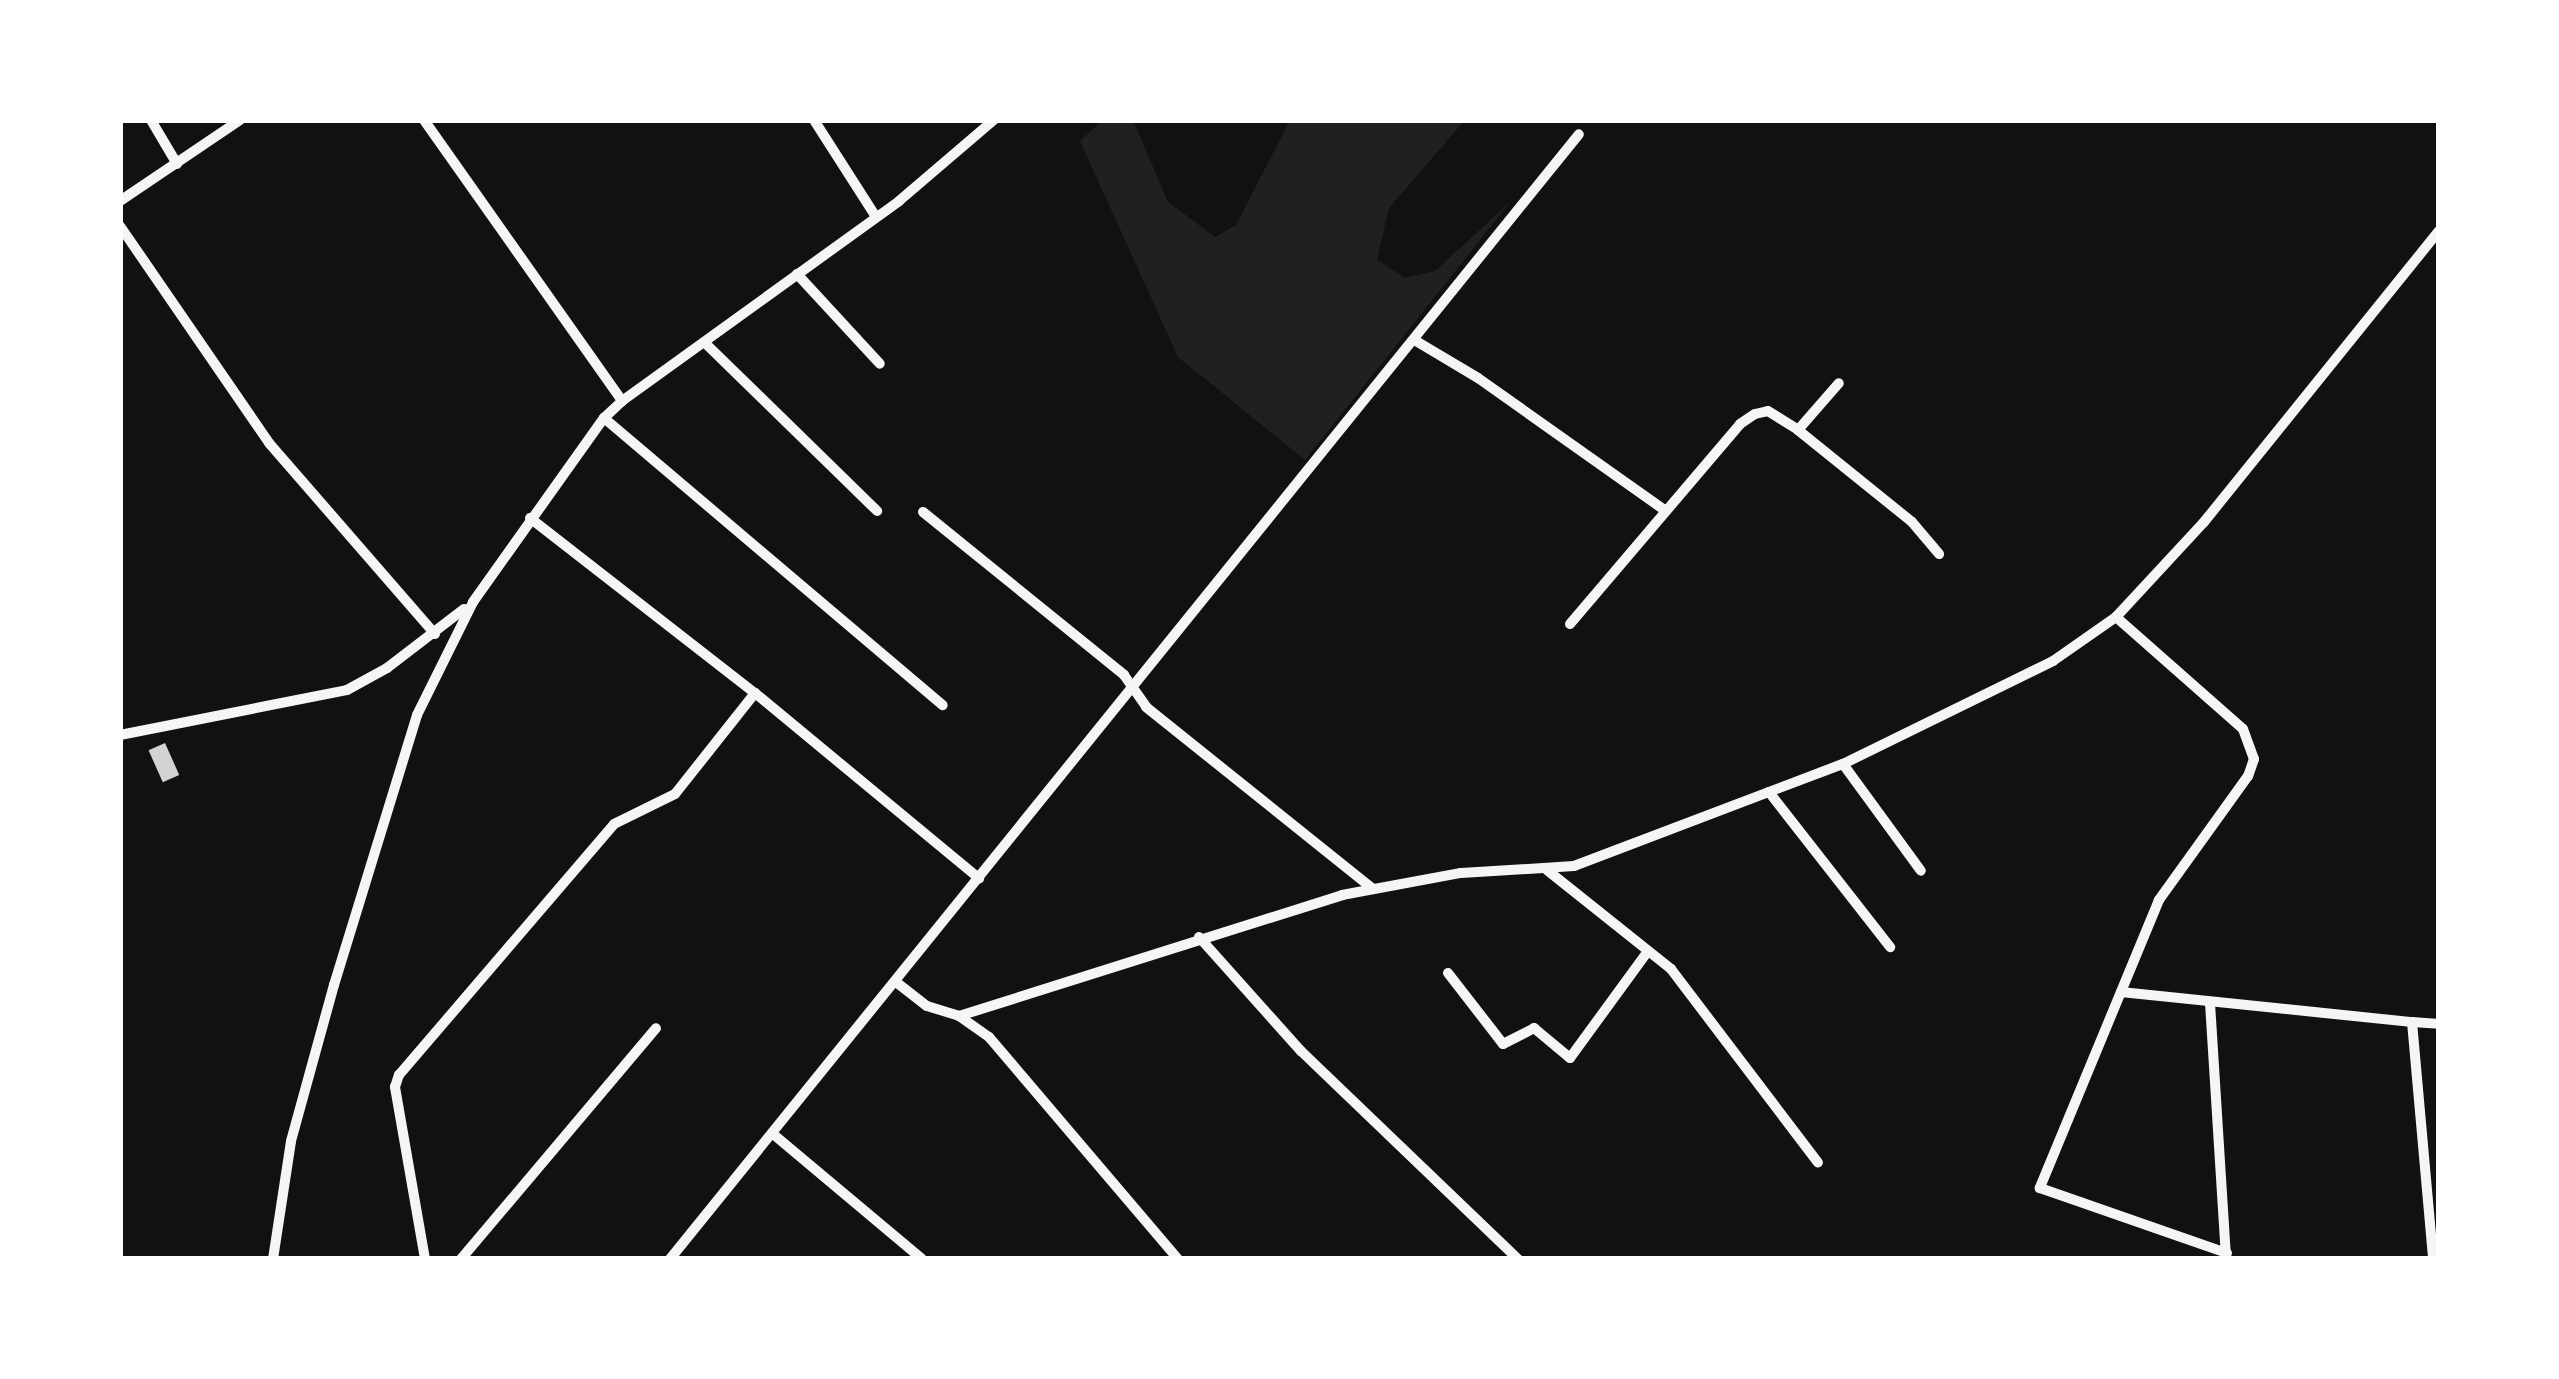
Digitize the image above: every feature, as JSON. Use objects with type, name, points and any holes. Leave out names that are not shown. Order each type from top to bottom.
[{"type":"street","points":[[151,120],[177,164]]},
{"type":"street","points":[[120,201],[240,120]]},
{"type":"street","points":[[424,120],[622,401]]},
{"type":"street","points":[[814,120],[876,217]]},
{"type":"street","points":[[273,1259],[291,1141],[341,963],[417,715],[473,602],[604,418],[622,401],[876,217],[994,120]]},
{"type":"street","points":[[670,1259],[1579,134]]},
{"type":"street","points":[[120,226],[268,443],[435,634]]},
{"type":"street","points":[[959,1016],[1283,909],[1461,873],[1574,866],[1843,764],[2053,661],[2116,617],[2204,522],[2439,231]]},
{"type":"street","points":[[797,274],[880,364]]},
{"type":"street","points":[[704,341],[877,511]]},
{"type":"street","points":[[1416,341],[1478,378],[1666,511]]},
{"type":"street","points":[[1798,430],[1839,382]]},
{"type":"street","points":[[1570,624],[1740,424],[1768,411],[1912,522],[1939,554]]},
{"type":"street","points":[[604,418],[944,705]]},
{"type":"street","points":[[922,512],[1124,675],[1146,707],[1372,888]]},
{"type":"street","points":[[530,518],[755,693],[979,878]]},
{"type":"street","points":[[120,735],[347,690],[435,634],[473,602]]},
{"type":"street","points":[[2116,617],[2243,729],[2254,759],[2248,776],[2159,900],[2040,1188],[2226,1256],[2210,1003]]},
{"type":"street","points":[[425,1259],[395,1087],[399,1075],[614,824],[675,794],[755,693]]},
{"type":"street","points":[[1843,764],[1921,871]]},
{"type":"street","points":[[1768,792],[1890,946]]},
{"type":"street","points":[[1547,870],[1671,969],[1818,1162]]},
{"type":"street","points":[[1199,938],[1301,1051],[1518,1259]]},
{"type":"street","points":[[1448,973],[1503,1044],[1534,1028],[1570,1058],[1648,951]]},
{"type":"street","points":[[896,982],[927,1006],[959,1016],[989,1037],[1178,1259]]},
{"type":"street","points":[[2121,992],[2439,1024]]},
{"type":"street","points":[[2412,1022],[2433,1259]]},
{"type":"street","points":[[461,1259],[656,1028]]},
{"type":"street","points":[[772,1134],[922,1259]]},
{"type":"shaded area","points":[[1103,120],[1133,120],[1168,202],[1215,237],[1236,225],[1290,120],[1465,120],[1389,208],[1377,260],[1405,278],[1435,271],[1511,201],[1305,460],[1178,357],[1080,141]]},
{"type":"building","points":[[165,743],[179,775],[163,782],[149,750]]}]
